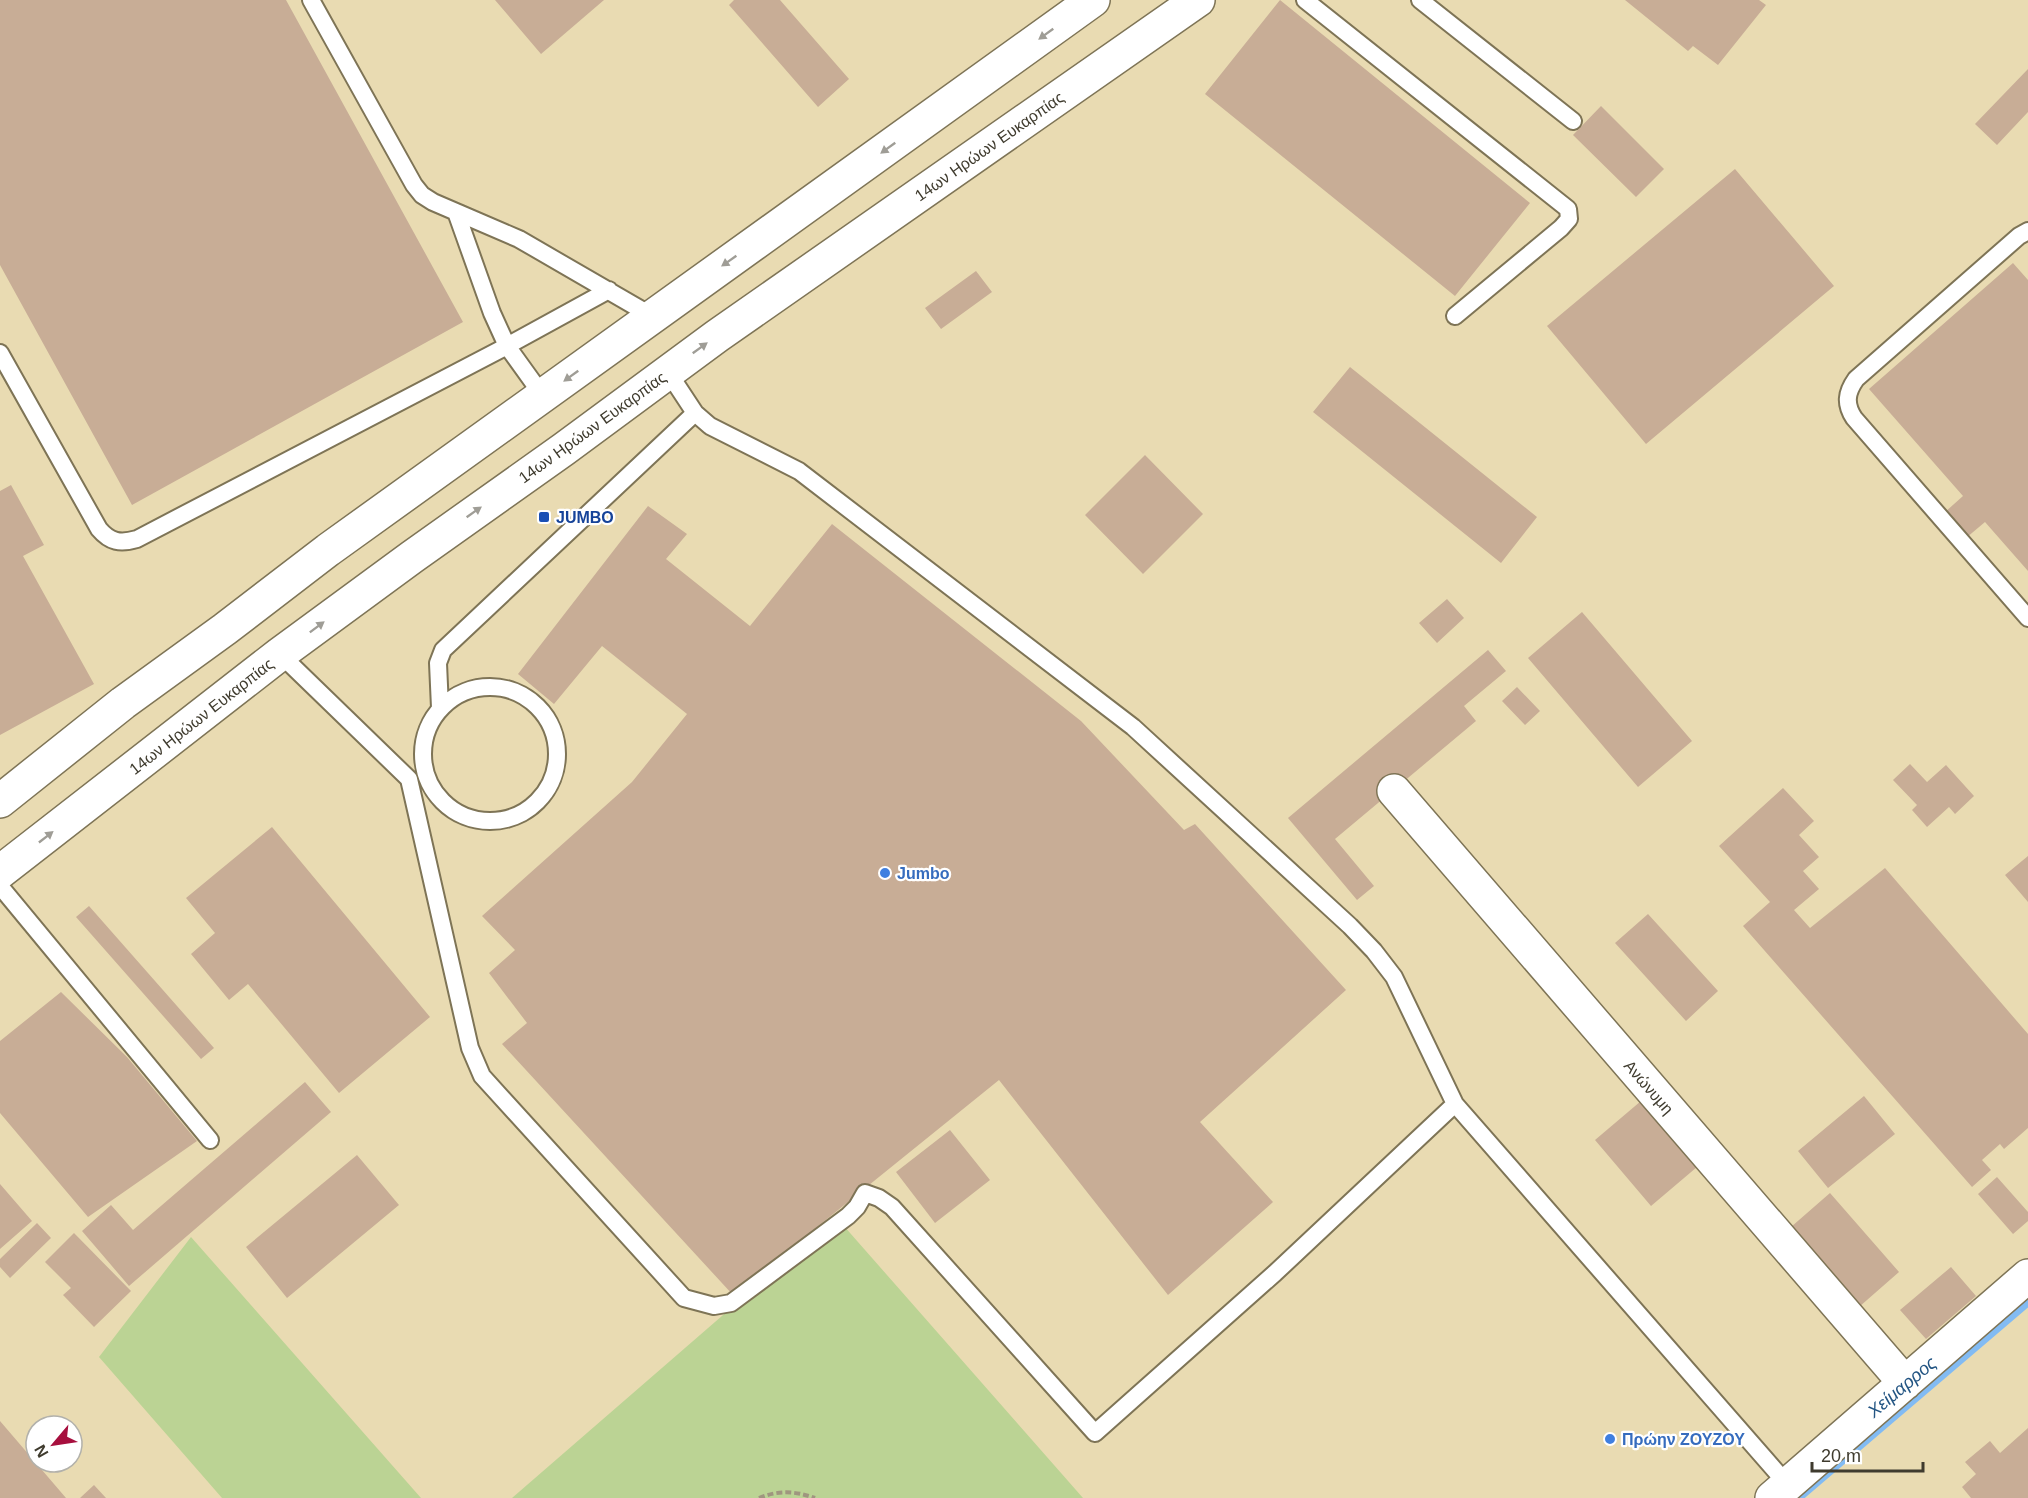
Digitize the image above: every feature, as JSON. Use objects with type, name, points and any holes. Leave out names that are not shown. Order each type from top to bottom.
[{"type":"main road","points":[[0,801],[123,703],[225,629],[286,581],[1094,0]]},
{"type":"main road","name":"14ων Ηρώων Ευκαρπίας","points":[[0,872],[280,654],[411,557],[668,372],[1198,0]]},
{"type":"main road","name":"Ανώνυμη","points":[[1394,791],[1905,1383]]},
{"type":"main road","points":[[1779,1491],[2028,1276]]},
{"type":"lane","points":[[310,0],[418,190],[427,199],[519,239],[652,316]]},
{"type":"lane","points":[[1305,0],[1568,209],[1569,219],[1561,228],[1455,316]]},
{"type":"lane","points":[[1420,0],[1574,121]]},
{"type":"lane","points":[[456,212],[492,313],[507,346],[543,396]]},
{"type":"lane","points":[[2028,231],[2019,236],[1856,379],[1847,398],[1848,409],[1854,418],[2028,618]]},
{"type":"lane","points":[[0,353],[99,529],[106,537],[116,542],[126,543],[507,346],[609,290]]},
{"type":"lane","points":[[668,372],[695,413],[710,426],[799,471],[1133,727],[1350,926],[1374,951],[1394,977],[1455,1104],[1779,1491]]},
{"type":"lane","points":[[440,708],[438,663],[443,650],[695,413]]},
{"type":"lane","points":[[280,654],[409,779],[470,1048],[482,1076],[684,1298],[714,1306],[731,1303],[848,1216],[857,1208],[866,1193],[892,1207],[1095,1433],[1275,1273],[1455,1104]]},
{"type":"lane","points":[[480,687],[502,688],[523,695],[540,709],[552,728],[558,750],[555,772],[547,792],[531,808],[513,818],[491,821],[469,818],[450,808],[434,792],[425,771],[423,749],[428,728],[440,708],[458,695],[480,687]]},
{"type":"lane","points":[[409,779],[425,771]]},
{"type":"lane","points":[[0,886],[210,1140]]},
{"type":"path","points":[[759,1498],[777,1491],[801,1493],[814,1498]]},
{"type":"shaded area","points":[[0,0],[2028,0],[2028,1498],[0,1498]]},
{"type":"green space","points":[[836,1217],[1083,1498],[512,1498]]},
{"type":"green space","points":[[191,1237],[421,1498],[222,1498],[99,1357]]},
{"type":"building","points":[[0,0],[286,0],[463,322],[132,505],[0,265]]},
{"type":"building","points":[[495,0],[604,0],[541,54]]},
{"type":"building","points":[[734,0],[780,0],[849,79],[818,107],[729,5]]},
{"type":"building","points":[[1280,0],[1530,203],[1455,296],[1205,94]]},
{"type":"building","points":[[1625,0],[1759,0],[1766,5],[1718,65],[1693,46],[1688,51]]},
{"type":"building","points":[[2028,69],[2028,112],[1997,145],[1975,124]]},
{"type":"building","points":[[1601,106],[1664,169],[1636,197],[1573,135]]},
{"type":"building","points":[[1735,169],[1834,286],[1646,444],[1547,326]]},
{"type":"building","points":[[2013,263],[2028,280],[2028,571],[1985,522],[1966,538],[1944,513],[1963,496],[1869,389]]},
{"type":"building","points":[[976,271],[992,292],[941,329],[925,308]]},
{"type":"building","points":[[1350,367],[1537,517],[1501,563],[1313,412]]},
{"type":"building","points":[[1145,455],[1203,514],[1143,574],[1085,515]]},
{"type":"building","points":[[11,485],[44,545],[23,556],[94,684],[0,735],[0,491]]},
{"type":"building","name":"Jumbo","points":[[648,506],[687,534],[666,559],[750,626],[832,524],[1081,721],[1184,830],[1195,824],[1346,990],[1200,1122],[1273,1202],[1168,1295],[999,1080],[733,1295],[502,1044],[527,1023],[489,973],[515,950],[482,916],[632,782],[687,714],[602,646],[554,704],[518,674]]},
{"type":"building","points":[[1447,599],[1464,618],[1437,643],[1419,623]]},
{"type":"building","points":[[1582,612],[1692,741],[1638,787],[1528,658]]},
{"type":"building","points":[[1488,650],[1506,671],[1464,706],[1476,721],[1335,839],[1374,886],[1357,900],[1288,818]]},
{"type":"building","points":[[1517,687],[1540,711],[1525,725],[1502,701]]},
{"type":"building","points":[[1910,764],[1927,782],[1946,765],[1974,796],[1955,814],[1949,807],[1927,827],[1912,810],[1917,805],[1893,780]]},
{"type":"building","points":[[1783,788],[1814,821],[1799,835],[1819,857],[1803,871],[1819,889],[1794,910],[1810,928],[1885,868],[2028,1034],[2028,1128],[2004,1149],[2000,1144],[1982,1160],[1991,1170],[1972,1187],[1743,926],[1770,902],[1719,846]]},
{"type":"building","points":[[272,827],[430,1017],[339,1093],[248,984],[229,1000],[191,954],[215,933],[186,898]]},
{"type":"building","points":[[2028,856],[2028,902],[2005,875]]},
{"type":"building","points":[[89,906],[214,1048],[201,1059],[76,917]]},
{"type":"building","points":[[1648,914],[1718,991],[1686,1021],[1615,943]]},
{"type":"building","points":[[61,992],[127,1057],[197,1141],[88,1217],[0,1113],[0,1041]]},
{"type":"building","points":[[305,1082],[331,1112],[129,1286],[82,1231],[111,1205],[133,1230]]},
{"type":"building","points":[[1864,1096],[1895,1134],[1828,1188],[1798,1151]]},
{"type":"building","points":[[1641,1101],[1697,1167],[1651,1206],[1595,1140]]},
{"type":"building","points":[[950,1130],[990,1180],[935,1223],[896,1172]]},
{"type":"building","points":[[357,1155],[399,1205],[287,1298],[246,1247]]},
{"type":"building","points":[[1997,1177],[2028,1212],[2028,1221],[2013,1234],[1978,1194]]},
{"type":"building","points":[[0,1184],[32,1221],[0,1249]]},
{"type":"building","points":[[1830,1193],[1899,1272],[1859,1307],[1791,1227]]},
{"type":"building","points":[[37,1223],[51,1238],[10,1278],[0,1267],[0,1259]]},
{"type":"building","points":[[74,1233],[131,1291],[94,1327],[63,1295],[71,1288],[45,1262]]},
{"type":"building","points":[[1951,1267],[1976,1296],[1926,1339],[1900,1310]]},
{"type":"building","points":[[0,1421],[24,1449],[24,1474],[45,1474],[66,1498],[0,1498]]},
{"type":"building","points":[[2028,1428],[2028,1498],[1971,1498],[1962,1487],[1976,1474],[1965,1462],[1990,1441],[2000,1453]]},
{"type":"building","points":[[94,1485],[106,1498],[80,1498]]},
{"type":"waterway","name":"Χείμαρρος","points":[[1797,1498],[2028,1301]]},
{"type":"place","name":"JUMBO","points":[[544,517]]},
{"type":"place","name":"Jumbo","points":[[885,873]]},
{"type":"place","name":"Πρώην ΖΟΥΖΟΥ","points":[[1610,1439]]}]
